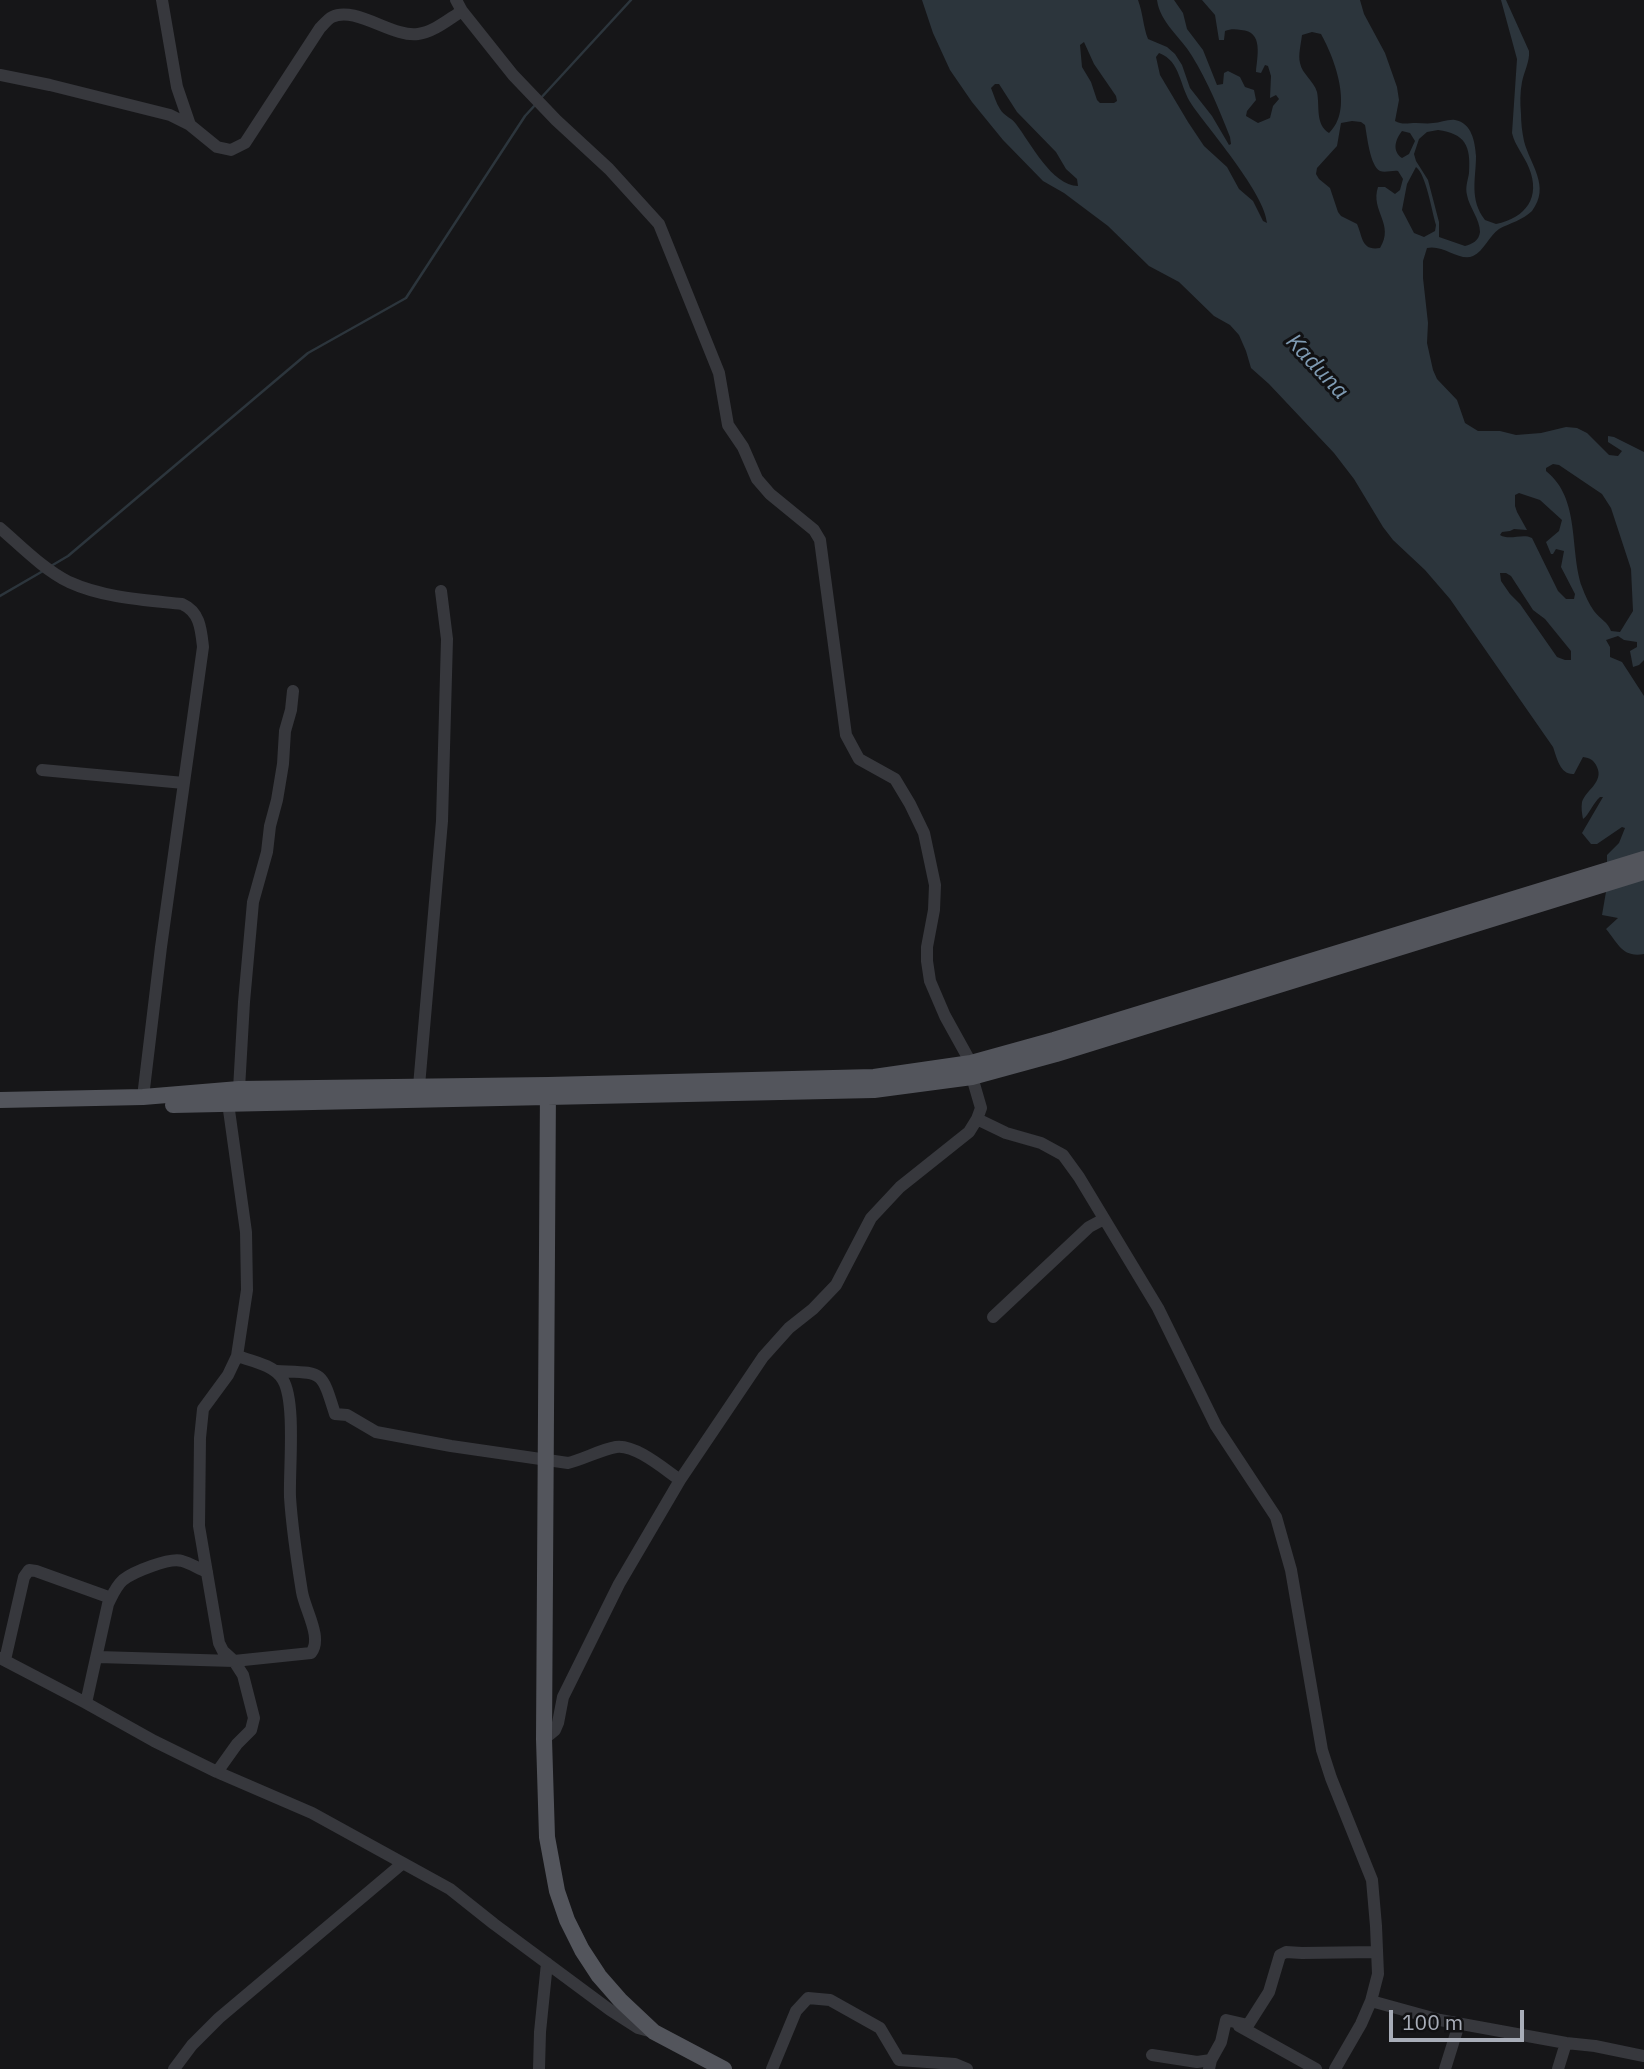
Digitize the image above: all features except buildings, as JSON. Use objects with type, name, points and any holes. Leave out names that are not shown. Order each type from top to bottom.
[{"type":"main road","points":[[1586,884],[1644,859]]},
{"type":"main road","points":[[0,1108],[548,1091],[874,1077],[971,1070],[1054,1040],[1586,884],[1644,872]]},
{"type":"main road","points":[[0,1100],[144,1097],[239,1089],[419,1086],[548,1091]]},
{"type":"main road","points":[[548,1091],[544,1739],[547,1838],[557,1891],[567,1920],[599,1976],[654,2032],[724,2069]]},
{"type":"street","points":[[162,0],[177,87],[190,125]]},
{"type":"street","points":[[0,75],[170,115],[190,125],[217,147],[231,150],[245,143],[320,28],[333,16],[348,15],[407,34],[419,34],[438,27],[459,5],[513,75],[609,169],[659,225],[719,373],[729,425],[743,447],[757,479],[770,494],[814,530],[820,540],[846,734],[859,759],[895,779],[924,833],[935,885],[934,910],[927,947],[930,981],[971,1070],[981,1108],[977,1119],[969,1132],[900,1186],[871,1218],[836,1284],[813,1309],[789,1328],[763,1357],[680,1480],[619,1584],[563,1697],[555,1730],[544,1739]]},
{"type":"street","points":[[0,528],[41,564],[68,581],[91,590],[182,604],[190,607],[198,618],[203,647],[161,947],[144,1097]]},
{"type":"street","points":[[419,1086],[442,821],[447,639],[441,591]]},
{"type":"street","points":[[239,1089],[253,902],[267,852],[277,800],[285,731],[293,691]]},
{"type":"street","points":[[42,770],[184,783]]},
{"type":"street","points":[[217,1772],[251,1730],[254,1718],[243,1675],[219,1643],[200,1526],[203,1409],[228,1376],[237,1356],[247,1290],[246,1232],[228,1103]]},
{"type":"street","points":[[977,1119],[1006,1133],[1041,1143],[1063,1156],[1158,1308],[1216,1426],[1276,1517],[1291,1570],[1322,1750],[1372,1880],[1378,1974],[1361,2024],[1335,2069]]},
{"type":"street","points":[[993,1317],[1089,1227],[1104,1219]]},
{"type":"street","points":[[237,1356],[276,1371],[310,1372],[320,1376],[326,1385],[335,1414],[346,1415],[376,1432],[568,1463],[616,1447],[626,1448],[640,1453],[680,1480]]},
{"type":"street","points":[[98,1657],[234,1661],[311,1653],[316,1644],[303,1595],[290,1498],[290,1400],[285,1381],[276,1371]]},
{"type":"street","points":[[86,1703],[111,1598],[123,1580],[171,1560],[181,1561],[208,1572]]},
{"type":"street","points":[[111,1598],[29,1570],[24,1577],[3,1659],[154,1741],[312,1813],[450,1889],[620,2016],[638,2028],[654,2032]]},
{"type":"street","points":[[174,2069],[192,2045],[219,2018],[403,1863]]},
{"type":"street","points":[[1226,2020],[1248,2025],[1269,1992],[1280,1955],[1286,1952],[1377,1951]]},
{"type":"street","points":[[539,2069],[547,1963]]},
{"type":"street","points":[[772,2069],[796,2011],[808,1998],[830,2000],[880,2028],[899,2060],[955,2064],[968,2068]]},
{"type":"street","points":[[1370,2001],[1459,2024],[1644,2056]]},
{"type":"street","points":[[1152,2055],[1210,2065],[1221,2042],[1226,2020]]},
{"type":"street","points":[[1226,2020],[1249,2030],[1302,2065],[1316,2069]]},
{"type":"street","points":[[1446,2069],[1459,2024]]},
{"type":"street","points":[[1558,2069],[1566,2043]]},
{"type":"water","name":"Kaduna","points":[[922,0],[1138,0],[1148,39],[1167,47],[1175,54],[1190,88],[1212,116],[1229,145],[1230,137],[1208,86],[1187,49],[1162,16],[1157,0],[1174,0],[1183,13],[1187,29],[1203,50],[1217,85],[1223,84],[1224,73],[1228,71],[1240,77],[1245,87],[1254,90],[1256,100],[1246,116],[1258,123],[1270,118],[1273,106],[1279,99],[1276,95],[1270,98],[1271,76],[1268,66],[1265,65],[1261,73],[1256,72],[1258,46],[1248,31],[1225,31],[1224,40],[1219,40],[1215,15],[1202,0],[1360,0],[1364,14],[1385,53],[1397,87],[1399,100],[1395,121],[1429,123],[1452,120],[1461,122],[1469,129],[1476,156],[1475,197],[1485,220],[1496,224],[1523,211],[1532,197],[1533,188],[1529,168],[1512,133],[1517,59],[1501,0],[1506,0],[1529,51],[1521,90],[1521,124],[1540,193],[1532,211],[1499,229],[1473,256],[1463,257],[1439,248],[1427,248],[1423,261],[1423,278],[1428,323],[1427,343],[1437,379],[1457,400],[1465,423],[1478,431],[1500,431],[1516,435],[1566,427],[1577,428],[1587,433],[1609,455],[1618,456],[1622,451],[1608,442],[1608,436],[1644,452],[1644,660],[1633,667],[1630,651],[1637,647],[1637,642],[1618,636],[1606,640],[1610,647],[1610,657],[1622,662],[1644,696],[1644,954],[1625,952],[1606,929],[1618,918],[1602,915],[1607,886],[1607,855],[1619,843],[1625,828],[1622,827],[1597,844],[1591,844],[1582,833],[1603,797],[1600,797],[1583,819],[1582,802],[1598,777],[1595,763],[1583,757],[1574,774],[1562,769],[1553,747],[1450,599],[1425,570],[1393,540],[1334,453],[1251,368],[1239,335],[1230,325],[1214,316],[1179,282],[1149,266],[1108,226],[1043,181],[1003,140],[972,102],[950,70]],"holes":[[[1312,32],[1321,34],[1332,57],[1341,98],[1336,123],[1329,133],[1320,120],[1317,92],[1303,71],[1299,53],[1302,35]],[[1084,42],[1117,101],[1100,103],[1082,67],[1080,45]],[[1159,53],[1176,68],[1192,105],[1257,196],[1267,223],[1263,221],[1253,201],[1239,189],[1227,167],[1204,146],[1160,75],[1156,57]],[[995,84],[999,84],[1017,112],[1056,152],[1066,169],[1077,179],[1078,186],[1068,184],[1051,171],[997,104],[991,88]],[[1361,122],[1365,125],[1377,168],[1382,172],[1398,171],[1403,179],[1400,190],[1395,194],[1385,187],[1378,187],[1377,203],[1385,232],[1380,248],[1366,245],[1357,224],[1341,216],[1330,188],[1316,174],[1317,168],[1337,146],[1341,123]],[[1438,130],[1455,134],[1464,142],[1469,155],[1466,192],[1480,227],[1475,242],[1465,246],[1439,237],[1439,222],[1428,180],[1414,154],[1419,139],[1427,132]],[[1402,131],[1410,133],[1415,141],[1409,154],[1402,158],[1397,152],[1396,142]],[[1416,167],[1426,185],[1436,225],[1435,231],[1424,237],[1414,233],[1402,210],[1407,184]],[[1553,464],[1559,465],[1602,494],[1611,508],[1631,569],[1633,611],[1620,632],[1611,631],[1594,611],[1584,593],[1578,572],[1569,510],[1557,482],[1546,471],[1546,468]],[[1519,493],[1540,500],[1562,520],[1559,531],[1546,542],[1551,554],[1556,549],[1564,551],[1561,567],[1575,594],[1574,599],[1566,599],[1558,591],[1532,538],[1500,535],[1514,529],[1527,530],[1515,506],[1515,495]],[[1500,573],[1511,576],[1533,610],[1545,619],[1571,651],[1571,660],[1557,657],[1501,581]]]},
{"type":"waterway","points":[[540,99],[631,0]]},
{"type":"waterway","points":[[51,566],[68,556],[308,353],[406,298],[525,116],[536,104]]},
{"type":"waterway","points":[[0,596],[43,571]]}]
